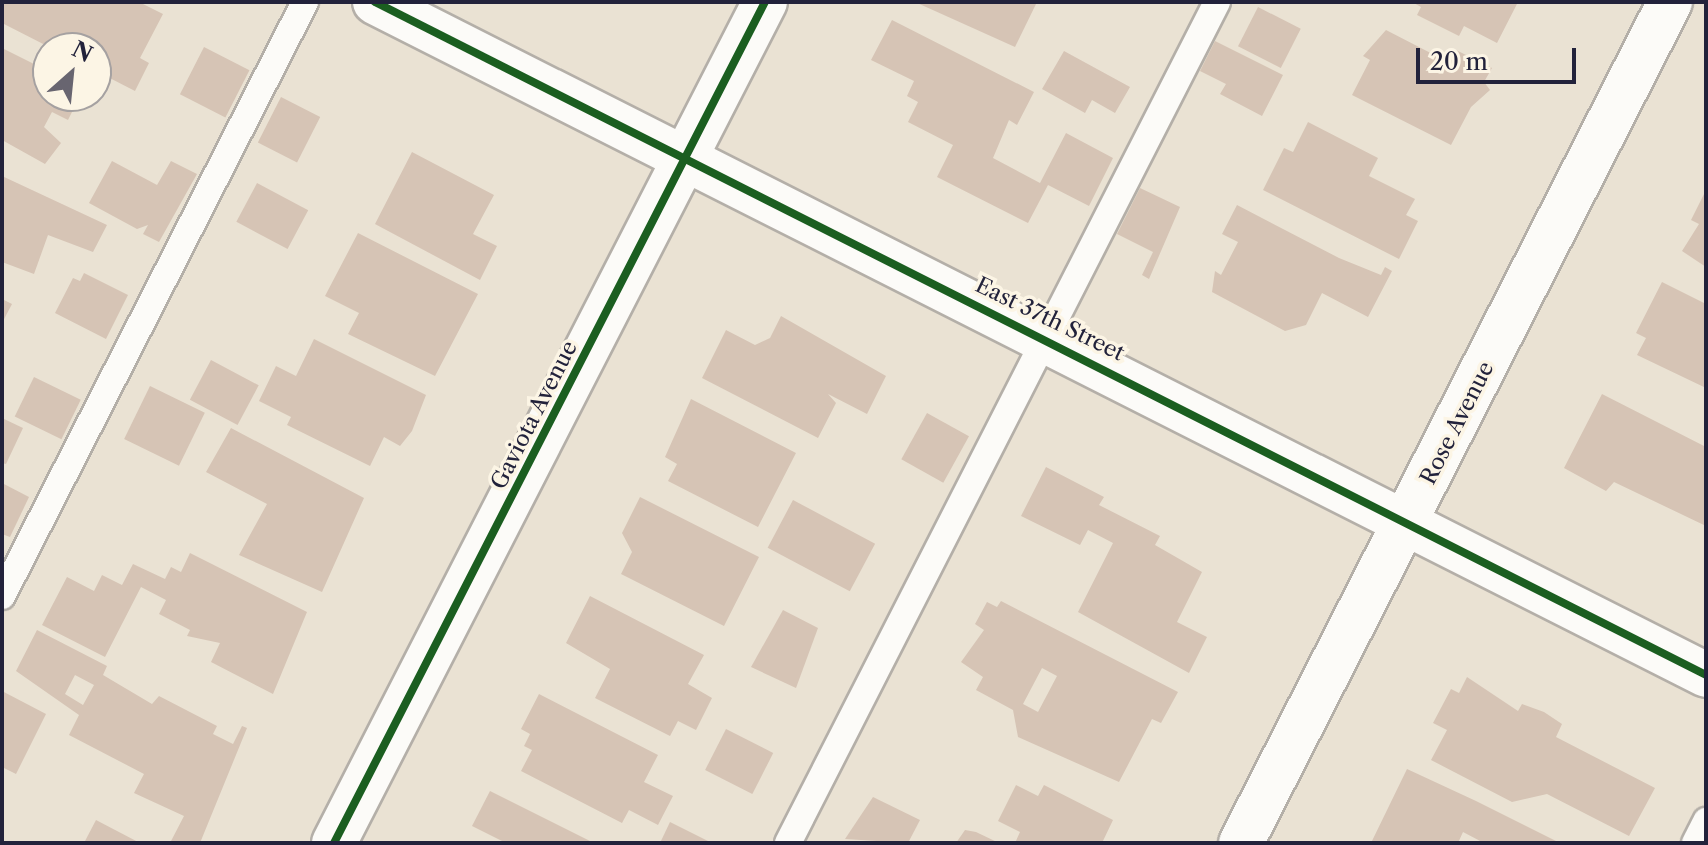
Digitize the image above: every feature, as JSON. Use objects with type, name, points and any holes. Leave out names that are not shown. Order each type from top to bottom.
[{"type":"street","name":"East 37th Street","points":[[375,2],[1409,518],[1706,675]]},
{"type":"street","name":"Gaviota Avenue","points":[[334,843],[765,2]]},
{"type":"street","name":"Rose Avenue","points":[[1241,843],[1670,2]]},
{"type":"lane","points":[[2,596],[305,2]]},
{"type":"lane","points":[[788,843],[1217,2]]},
{"type":"lane","points":[[1695,843],[1706,821]]},
{"type":"building","points":[[2,2],[139,2],[163,14],[140,58],[149,63],[135,91],[112,79],[112,32],[32,32],[32,38],[2,23]]},
{"type":"building","points":[[915,2],[1037,2],[1015,47]]},
{"type":"building","points":[[1412,2],[1518,2],[1497,43],[1464,26],[1459,36],[1417,15],[1421,7]]},
{"type":"building","points":[[1258,7],[1301,29],[1281,68],[1238,46]]},
{"type":"building","points":[[892,20],[1034,92],[1017,125],[1009,120],[993,158],[1040,183],[1066,133],[1113,158],[1089,206],[1048,185],[1028,223],[937,177],[953,145],[908,122],[918,102],[907,96],[914,81],[871,60]]},
{"type":"building","points":[[1386,30],[1450,63],[1456,50],[1492,68],[1484,82],[1490,90],[1471,107],[1451,145],[1352,95],[1370,60],[1363,56]]},
{"type":"building","points":[[1215,41],[1283,75],[1262,116],[1220,94],[1226,84],[1200,71]]},
{"type":"building","points":[[204,47],[249,70],[225,117],[180,94]]},
{"type":"building","points":[[2,48],[32,63],[32,112],[52,112],[44,127],[61,143],[45,164],[2,140]]},
{"type":"building","points":[[1064,51],[1130,87],[1115,113],[1092,100],[1085,113],[1042,89]]},
{"type":"building","points":[[281,97],[320,117],[297,162],[258,142]]},
{"type":"building","points":[[52,112],[72,112],[68,120]]},
{"type":"building","points":[[1308,122],[1378,158],[1369,176],[1415,199],[1406,215],[1418,221],[1399,259],[1263,190],[1284,148],[1293,152]]},
{"type":"building","points":[[412,152],[494,195],[473,234],[497,246],[480,280],[375,224]]},
{"type":"building","points":[[112,161],[157,185],[171,161],[197,174],[159,242],[143,234],[148,225],[137,229],[89,203]]},
{"type":"building","points":[[2,176],[107,225],[93,252],[48,235],[34,274],[2,262]]},
{"type":"building","points":[[257,183],[308,210],[288,249],[236,222]]},
{"type":"building","points":[[1140,188],[1180,207],[1149,279],[1142,275],[1153,252],[1117,234]]},
{"type":"building","points":[[1706,190],[1706,267],[1682,251],[1699,224],[1691,220]]},
{"type":"building","points":[[1237,205],[1339,258],[1381,275],[1385,267],[1392,271],[1368,317],[1322,293],[1306,325],[1285,331],[1212,292],[1215,271],[1221,275],[1238,242],[1222,234]]},
{"type":"building","points":[[358,233],[478,294],[435,376],[348,334],[359,313],[325,296]]},
{"type":"building","points":[[84,273],[128,295],[106,339],[55,313],[73,278],[80,281]]},
{"type":"building","points":[[1662,282],[1706,304],[1706,388],[1637,355],[1646,338],[1636,333]]},
{"type":"building","points":[[2,299],[12,304],[2,323]]},
{"type":"building","points":[[781,316],[886,376],[867,414],[828,394],[836,403],[818,438],[702,378],[726,330],[755,345],[770,338]]},
{"type":"building","points":[[314,339],[426,395],[412,431],[400,446],[384,437],[370,466],[287,425],[291,417],[259,401],[276,366],[296,376]]},
{"type":"building","points":[[211,360],[259,385],[238,425],[190,400]]},
{"type":"building","points":[[34,377],[81,400],[61,439],[15,417]]},
{"type":"building","points":[[150,386],[205,413],[179,466],[124,439]]},
{"type":"building","points":[[1602,394],[1706,447],[1706,526],[1614,482],[1606,491],[1564,468]]},
{"type":"building","points":[[691,399],[796,453],[758,527],[668,481],[677,464],[665,457]]},
{"type":"building","points":[[927,413],[969,436],[943,483],[901,459]]},
{"type":"building","points":[[2,418],[23,428],[6,464],[2,463]]},
{"type":"building","points":[[231,428],[364,498],[322,592],[239,555],[267,504],[206,472]]},
{"type":"building","points":[[1046,467],[1104,497],[1099,505],[1160,536],[1155,545],[1202,572],[1177,622],[1207,637],[1189,673],[1078,612],[1113,543],[1088,530],[1080,545],[1021,516]]},
{"type":"building","points":[[2,483],[29,497],[10,537],[2,534]]},
{"type":"building","points":[[640,497],[759,557],[724,626],[621,574],[632,552],[622,533]]},
{"type":"building","points":[[793,500],[875,544],[850,591],[768,548]]},
{"type":"building","points":[[190,553],[307,612],[273,694],[211,662],[220,643],[187,636],[190,630],[159,614],[166,600],[141,587],[105,657],[42,625],[67,577],[94,591],[102,575],[122,585],[133,564],[165,579],[171,567],[181,572]]},
{"type":"building","points":[[590,596],[704,655],[688,684],[712,698],[696,730],[678,721],[670,736],[595,698],[610,669],[566,643]]},
{"type":"building","points":[[1001,601],[1178,692],[1161,723],[1152,719],[1119,782],[1018,737],[1013,710],[976,690],[983,677],[961,662],[984,630],[975,624],[987,602],[997,607]],"holes":[[[1042,668],[1057,676],[1038,712],[1023,704]]]},
{"type":"building","points":[[783,610],[818,628],[796,688],[751,667]]},
{"type":"building","points":[[37,630],[107,666],[103,675],[152,704],[159,696],[217,726],[213,734],[233,744],[242,726],[247,728],[200,843],[170,843],[184,816],[134,793],[144,774],[69,735],[79,715],[16,671]],"holes":[[[75,675],[94,685],[83,705],[65,694]]]},
{"type":"building","points":[[1467,677],[1518,711],[1522,704],[1544,712],[1562,724],[1556,737],[1655,788],[1629,836],[1547,794],[1512,802],[1431,760],[1447,730],[1433,723],[1451,689],[1459,693]]},
{"type":"building","points":[[2,691],[46,714],[16,774],[2,767]]},
{"type":"building","points":[[539,694],[658,755],[644,782],[673,796],[658,825],[629,810],[622,823],[521,771],[532,750],[524,746],[530,734],[521,729]]},
{"type":"building","points":[[726,729],[773,753],[752,794],[705,770]]},
{"type":"building","points":[[1407,769],[1560,843],[1484,843],[1463,832],[1458,843],[1371,843]]},
{"type":"building","points":[[1016,785],[1038,796],[1044,785],[1113,820],[1102,843],[1015,843],[1020,832],[998,821]]},
{"type":"building","points":[[490,791],[594,843],[506,843],[472,826]]},
{"type":"building","points":[[873,797],[920,820],[908,843],[845,839]]},
{"type":"building","points":[[96,820],[140,843],[84,843]]},
{"type":"building","points":[[670,822],[712,843],[660,843]]},
{"type":"building","points":[[965,830],[976,832],[999,843],[956,843]]},
{"type":"cycle path","points":[[375,2],[1706,675]]},
{"type":"cycle path","points":[[334,843],[765,2]]}]
